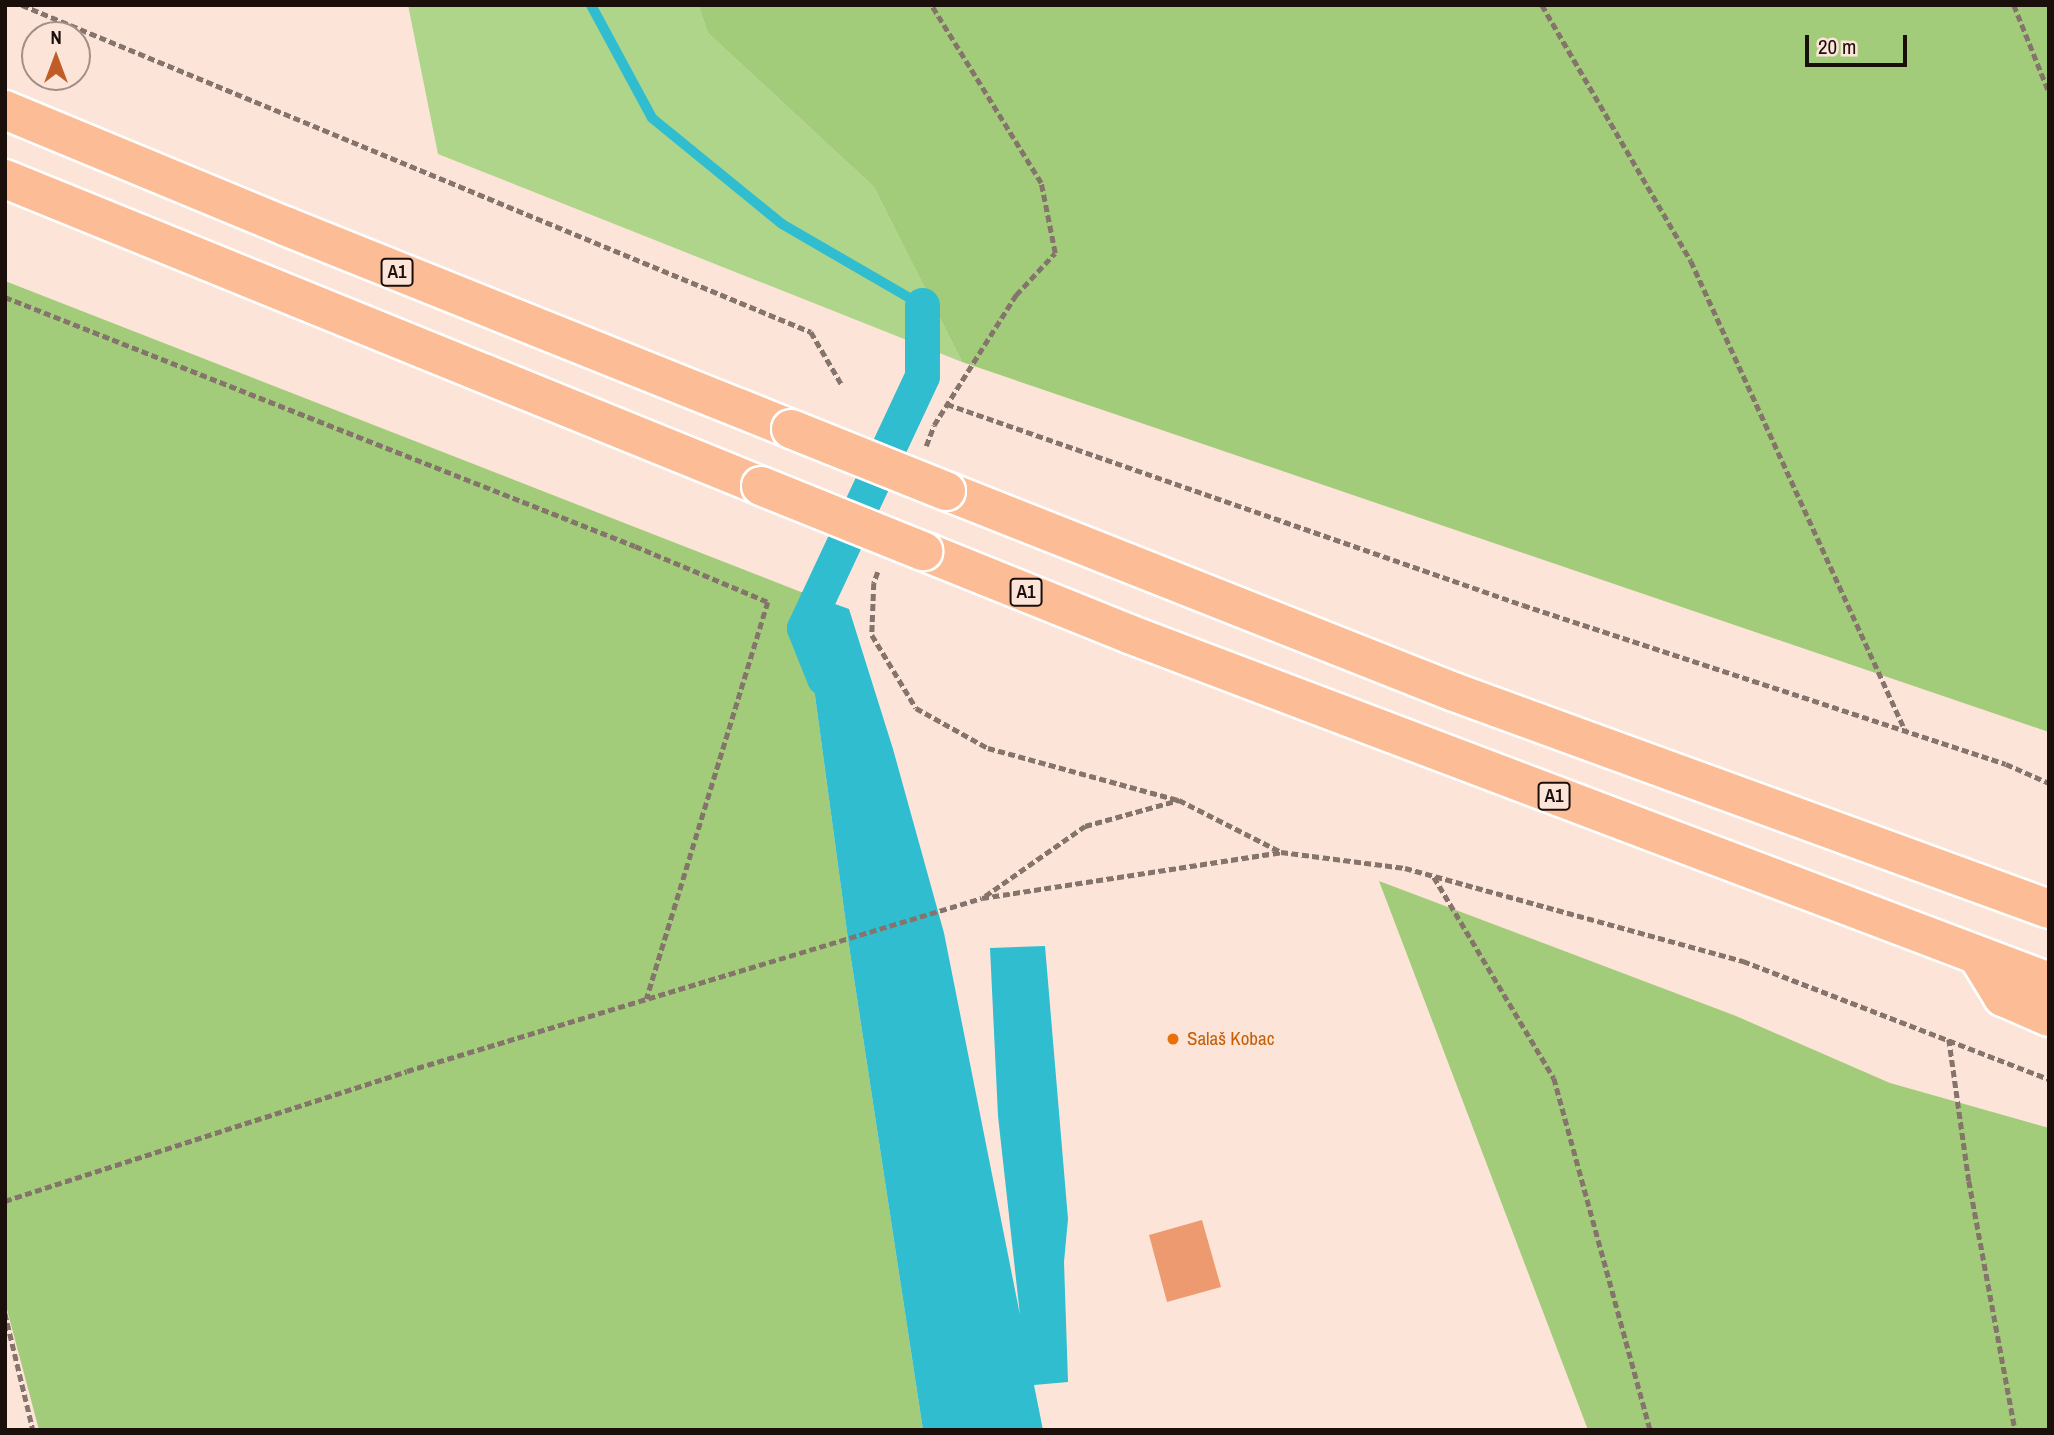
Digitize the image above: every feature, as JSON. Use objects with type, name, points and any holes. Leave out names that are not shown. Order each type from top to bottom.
[{"type":"highway","name":"A1","points":[[5,110],[791,429],[1454,692],[2049,909]]},
{"type":"highway","name":"A1","points":[[5,179],[1129,634],[1979,958],[2049,982]]},
{"type":"highway","points":[[1979,958],[2003,996],[2049,1017]]},
{"type":"path","points":[[22,5],[811,332],[842,385]]},
{"type":"path","points":[[925,449],[947,404],[1016,295],[1055,253],[1041,183],[931,5]]},
{"type":"path","points":[[1542,5],[1691,261],[1905,730]]},
{"type":"path","points":[[2014,5],[2049,92]]},
{"type":"path","points":[[5,297],[635,546],[768,602],[647,999]]},
{"type":"path","points":[[947,404],[1510,601],[2006,764],[2049,783]]},
{"type":"path","points":[[883,559],[874,583],[872,635],[916,708],[988,748],[1179,800],[1281,852]]},
{"type":"path","points":[[982,898],[1085,826],[1179,800]]},
{"type":"path","points":[[5,1200],[408,1071],[982,898],[1281,852],[1405,868],[1743,961],[2049,1079]]},
{"type":"path","points":[[1433,876],[1554,1078],[1650,1430]]},
{"type":"path","points":[[1949,1039],[1969,1181],[2015,1430]]},
{"type":"path","points":[[5,1313],[33,1430]]},
{"type":"green space","points":[[408,5],[698,5],[708,33],[874,187],[962,362],[438,154]]},
{"type":"green space","points":[[698,5],[2049,5],[2049,732],[962,362],[874,187],[708,33]]},
{"type":"green space","points":[[5,281],[801,592],[848,939],[923,1430],[39,1430],[5,1302]]},
{"type":"green space","points":[[1379,881],[1736,1016],[1890,1083],[2049,1128],[2049,1430],[1588,1430]]},
{"type":"water","points":[[801,592],[849,609],[893,749],[944,933],[1020,1315],[998,1116],[990,948],[1045,946],[1068,1219],[1064,1262],[1068,1382],[1034,1385],[1043,1430],[923,1430],[848,939]]},
{"type":"building","points":[[1202,1220],[1221,1287],[1167,1302],[1149,1235]]},
{"type":"waterway","points":[[591,5],[652,118],[782,224],[922,305]]},
{"type":"waterway","points":[[824,678],[804,628],[922,376],[922,305]]},
{"type":"place","name":"Salaš Kobac","points":[[1173,1039]]}]
